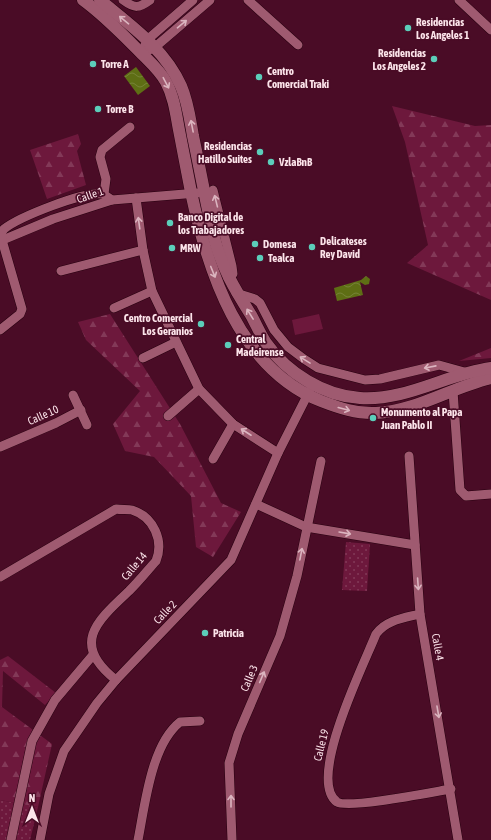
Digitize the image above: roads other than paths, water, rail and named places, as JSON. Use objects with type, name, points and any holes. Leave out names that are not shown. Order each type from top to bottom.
[{"type":"main road","points":[[83,0],[98,11],[141,53],[158,70],[166,82],[173,99],[192,194],[207,258],[220,290],[255,352],[281,378],[307,396],[348,411],[376,413],[410,407],[491,378]]},
{"type":"main road","points":[[100,0],[151,44],[175,72],[186,99],[209,191],[219,255],[228,278],[265,343],[290,368],[312,384],[343,396],[359,398],[389,398],[403,395],[468,373],[491,368]]},
{"type":"street","points":[[123,0],[132,7],[140,7],[150,0]]},
{"type":"street","points":[[141,53],[193,0]]},
{"type":"street","points":[[151,44],[210,0]]},
{"type":"street","points":[[248,0],[298,45]]},
{"type":"street","points":[[459,0],[491,30]]},
{"type":"street","points":[[104,194],[106,179],[100,157],[102,150],[130,127]]},
{"type":"street","name":"Calle 1","points":[[1,240],[53,219],[112,200],[192,194],[209,191]]},
{"type":"street","points":[[0,330],[20,314],[22,309],[1,240],[1,233],[8,225],[87,195],[104,194],[112,200]]},
{"type":"street","points":[[136,198],[142,250],[152,291],[199,389],[233,424],[278,453]]},
{"type":"street","points":[[61,271],[142,250]]},
{"type":"street","points":[[114,308],[152,291]]},
{"type":"street","points":[[236,293],[260,303],[274,330],[288,347],[304,360],[318,368],[365,380],[380,379],[439,365],[468,373]]},
{"type":"street","points":[[143,358],[176,342]]},
{"type":"street","name":"Calle 2","points":[[40,840],[49,794],[64,751],[97,703],[116,680],[231,560],[278,453],[312,384]]},
{"type":"street","points":[[168,416],[199,389]]},
{"type":"street","points":[[453,391],[460,490],[466,496],[491,494]]},
{"type":"street","points":[[73,395],[88,425]]},
{"type":"street","name":"Calle 10","points":[[0,447],[56,423],[81,410]]},
{"type":"street","points":[[213,459],[233,424]]},
{"type":"street","name":"Calle 4","points":[[410,456],[420,614],[451,789],[458,840]]},
{"type":"street","name":"Calle 3","points":[[232,840],[229,764],[238,734],[280,636],[297,576],[321,460]]},
{"type":"street","points":[[256,504],[306,527],[415,545]]},
{"type":"street","name":"Calle 14","points":[[0,577],[116,509],[132,510],[149,521],[158,535],[160,551],[156,561],[142,578],[115,602],[96,624],[91,638],[93,655]]},
{"type":"street","name":"Calle 19","points":[[420,614],[392,622],[381,627],[376,634],[337,731],[327,774],[333,797],[337,802],[344,804],[370,802],[451,789]]},
{"type":"street","points":[[11,840],[32,741],[55,700],[93,655],[107,673],[116,680]]},
{"type":"street","points":[[138,840],[153,770],[162,744],[180,722],[200,721]]},
{"type":"water","points":[[136,67],[150,86],[138,95],[124,76]]},
{"type":"water","points":[[366,276],[370,279],[369,284],[365,285],[360,282],[363,295],[337,301],[334,288],[361,280]]},
{"type":"place","name":"Residencias Los Angeles 1","points":[[408,28]]},
{"type":"place","name":"Residencias Los Angeles 2","points":[[434,59]]},
{"type":"place","name":"Torre A","points":[[93,64]]},
{"type":"place","name":"Centro Comercial Traki","points":[[259,77]]},
{"type":"place","name":"Torre B","points":[[98,109]]},
{"type":"place","name":"Residencias Hatillo Suites","points":[[260,152]]},
{"type":"place","name":"VzlaBnB","points":[[271,162]]},
{"type":"place","name":"Banco Digital de los Trabajadores","points":[[170,223]]},
{"type":"place","name":"Domesa","points":[[255,244]]},
{"type":"place","name":"Delicateses Rey David","points":[[312,247]]},
{"type":"place","name":"MRW","points":[[172,248]]},
{"type":"place","name":"Tealca","points":[[260,258]]},
{"type":"place","name":"Centro Comercial Los Geranios","points":[[201,324]]},
{"type":"place","name":"Central Madeirense","points":[[228,345]]},
{"type":"place","name":"Monumento al Papa Juan Pablo II","points":[[373,418]]},
{"type":"place","name":"Patricia","points":[[205,633]]}]
